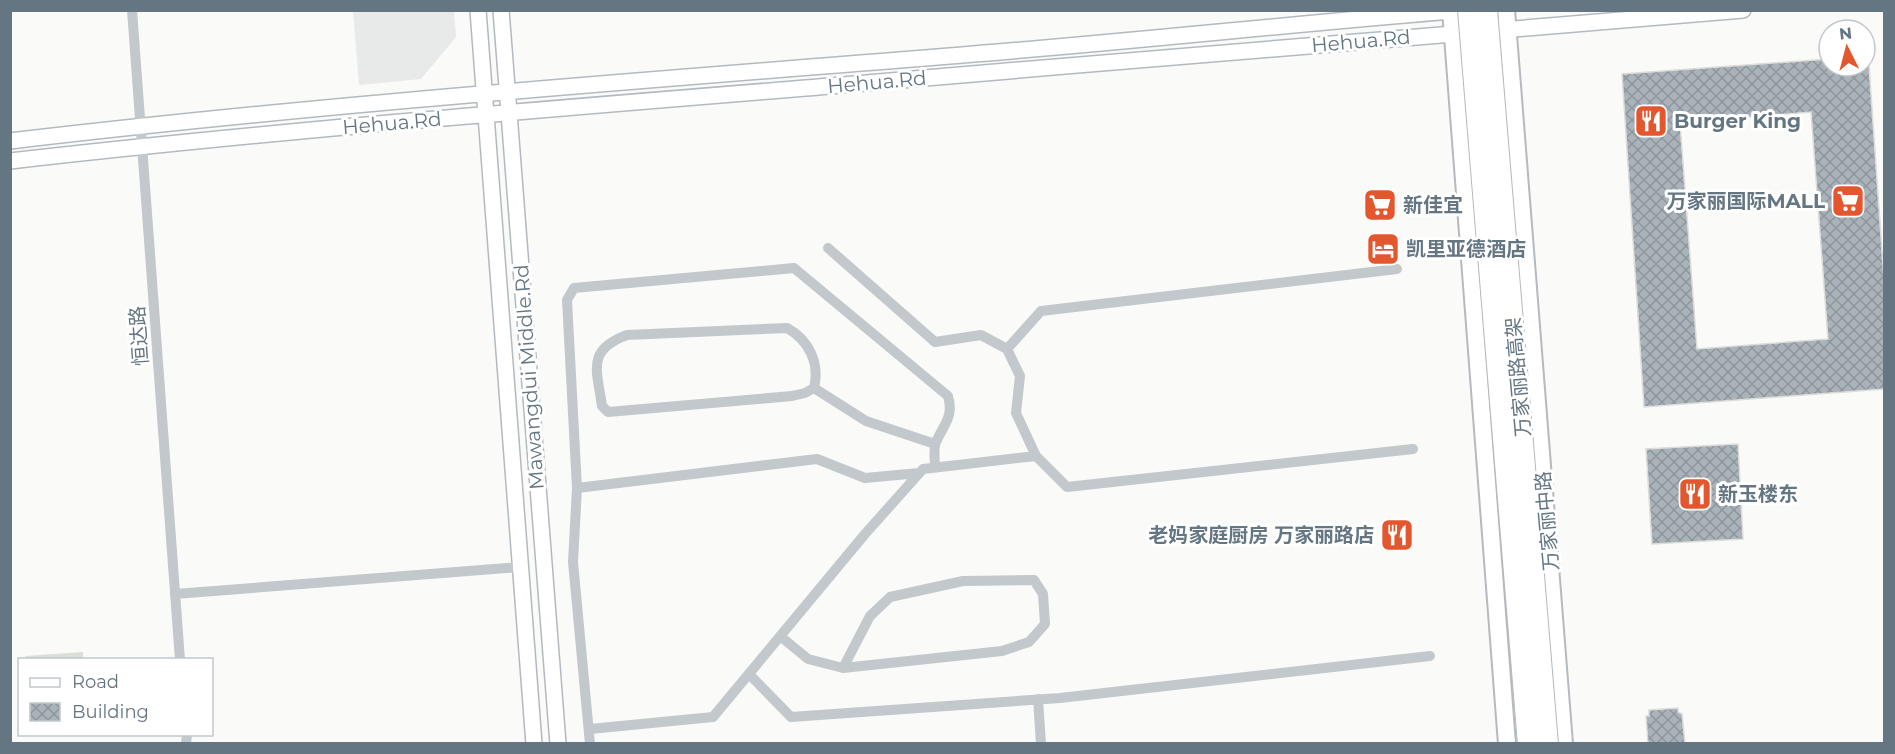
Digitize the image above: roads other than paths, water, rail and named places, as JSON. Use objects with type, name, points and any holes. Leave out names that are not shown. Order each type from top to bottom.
[{"type":"highway","name":"万家丽路高架","points":[[1487,10],[1548,744]]},
{"type":"highway","name":"万家丽路高架","points":[[1459,11],[1528,744]]},
{"type":"main road","name":"Mawangdui Middle.Rd","points":[[478,10],[534,744]]},
{"type":"main road","name":"Mawangdui Middle.Rd","points":[[501,10],[558,744]]},
{"type":"main road","name":"万家丽中路","points":[[1506,10],[1564,744]]},
{"type":"main road","name":"Hehua.Rd","points":[[10,161],[144,146],[486,115],[1454,32],[1743,10]]},
{"type":"main road","name":"Hehua.Rd","points":[[10,141],[142,125],[484,93],[1197,36],[1459,11]]},
{"type":"main road","points":[[1459,11],[1454,32],[1507,744]]},
{"type":"street","name":"恒达路","points":[[132,10],[144,146],[180,658]]},
{"type":"street","points":[[828,248],[935,342],[981,335],[1007,349],[1020,376],[1016,413],[1036,456],[1067,487],[1413,449]]},
{"type":"street","points":[[590,744],[573,562],[577,488],[567,300],[570,291],[578,287],[794,268],[948,396],[951,407],[950,420],[935,444],[934,467]]},
{"type":"street","points":[[1007,349],[1041,311],[1397,270]]},
{"type":"street","points":[[787,328],[803,339],[809,347],[815,372],[814,388],[792,396],[614,413],[602,406],[597,359],[606,345],[627,335],[787,328]]},
{"type":"street","points":[[814,388],[866,421],[935,444]]},
{"type":"street","points":[[577,488],[817,459],[865,478],[919,473],[934,467],[1036,456]]},
{"type":"street","points":[[590,729],[713,717],[919,473]]},
{"type":"street","points":[[175,594],[521,567]]},
{"type":"street","points":[[780,636],[808,659],[843,668],[1002,651],[1029,642],[1045,624],[1043,594],[1034,580],[963,581],[891,597],[870,616],[843,668]]},
{"type":"street","points":[[749,674],[791,717],[1038,699],[1430,656]]},
{"type":"street","points":[[1038,699],[1041,744]]},
{"type":"place","name":"Burger King","points":[[1651,121]]},
{"type":"place","name":"万家丽国际MALL","points":[[1848,201]]},
{"type":"place","name":"新佳宜","points":[[1380,205]]},
{"type":"place","name":"凯里亚德酒店","points":[[1383,249]]},
{"type":"place","name":"新玉楼东","points":[[1695,494]]},
{"type":"place","name":"老妈家庭厨房 万家丽路店","points":[[1397,535]]}]
